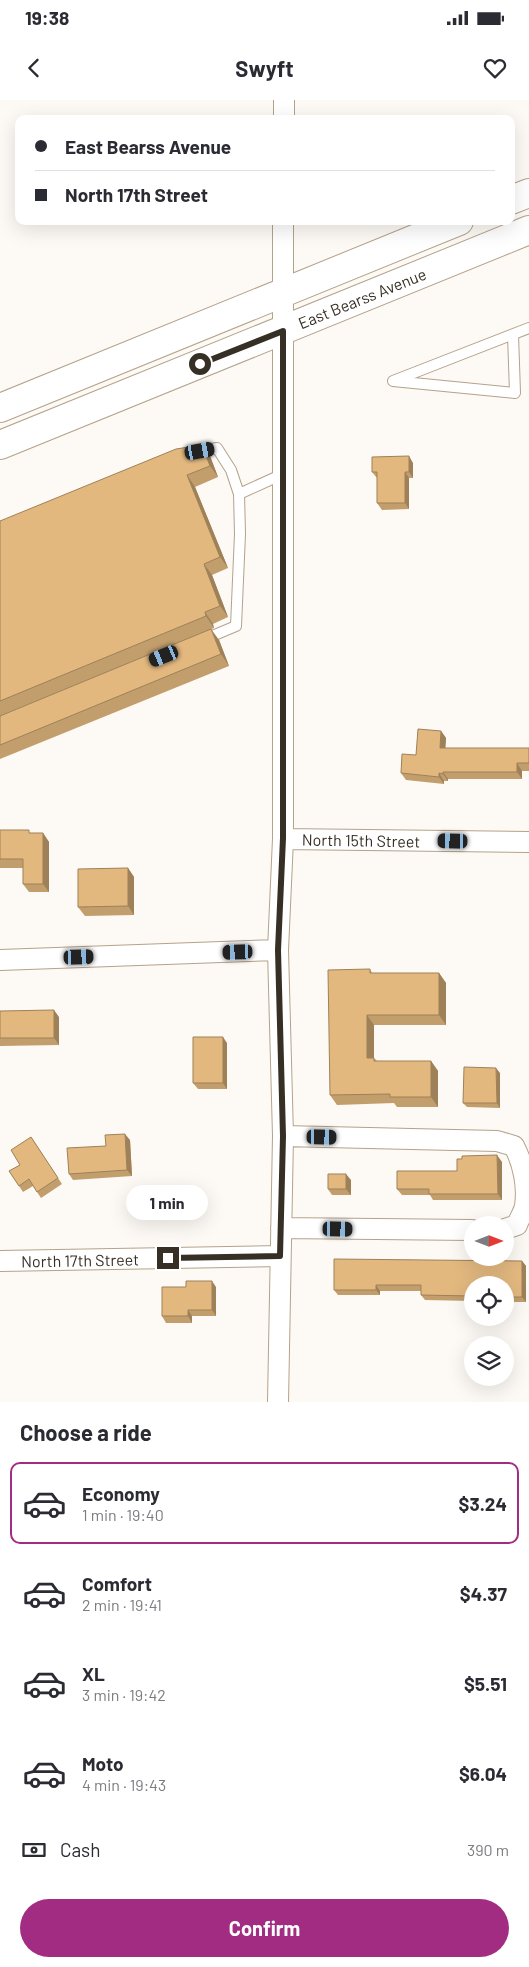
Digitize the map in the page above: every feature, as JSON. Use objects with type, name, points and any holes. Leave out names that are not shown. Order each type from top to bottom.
[{"type":"main road","points":[[515,198],[529,193]]},
{"type":"main road","points":[[0,408],[449,225]]},
{"type":"main road","name":"East Bearss Avenue","points":[[0,445],[529,230]]},
{"type":"street","points":[[284,100],[284,115]]},
{"type":"street","points":[[278,1402],[283,1136],[278,950],[283,838],[283,225]]},
{"type":"street","name":"North 15th Street","points":[[283,838],[529,842]]},
{"type":"street","points":[[0,960],[278,950]]},
{"type":"street","points":[[283,1136],[497,1141],[514,1146],[520,1159],[525,1187],[525,1207],[517,1224],[514,1225]]},
{"type":"street","points":[[281,1228],[464,1230]]},
{"type":"street","name":"North 17th Street","points":[[0,1261],[280,1256]]},
{"type":"lane","points":[[513,335],[515,393],[393,381],[529,328]]},
{"type":"lane","points":[[182,454],[217,448],[230,470],[239,494],[240,534],[236,626],[191,645]]},
{"type":"lane","points":[[239,494],[283,474]]},
{"type":"building","points":[[202,445],[210,466],[187,475],[220,557],[204,564],[220,606],[205,612],[206,616],[0,701],[0,521],[176,449]]},
{"type":"building","points":[[409,456],[409,472],[405,472],[405,503],[377,503],[377,472],[372,472],[372,457]]},
{"type":"building","points":[[211,629],[221,654],[0,745],[0,716]]},
{"type":"building","points":[[418,729],[441,731],[440,748],[529,748],[529,763],[517,763],[517,772],[443,772],[443,774],[439,773],[439,777],[401,773],[402,754],[416,755]]},
{"type":"building","points":[[0,830],[29,830],[29,833],[43,833],[43,884],[23,884],[23,859],[0,859]]},
{"type":"building","points":[[128,868],[128,906],[78,907],[78,869]]},
{"type":"building","points":[[370,969],[370,973],[439,973],[439,1015],[367,1015],[367,1058],[374,1058],[374,1061],[431,1061],[431,1097],[390,1097],[390,1094],[330,1095],[328,970]]},
{"type":"building","points":[[54,1010],[54,1038],[0,1038],[0,1011]]},
{"type":"building","points":[[193,1037],[223,1037],[223,1083],[193,1083]]},
{"type":"building","points":[[464,1067],[496,1068],[497,1103],[463,1103]]},
{"type":"building","points":[[125,1134],[127,1170],[69,1174],[67,1148],[106,1146],[105,1135]]},
{"type":"building","points":[[31,1137],[58,1178],[37,1192],[29,1179],[19,1186],[9,1171],[20,1165],[11,1150]]},
{"type":"building","points":[[497,1155],[498,1194],[429,1194],[429,1189],[397,1189],[397,1171],[457,1171],[457,1159],[462,1159],[462,1156]]},
{"type":"building","points":[[328,1174],[346,1174],[346,1189],[328,1189]]},
{"type":"building","points":[[334,1259],[464,1260],[464,1266],[514,1266],[514,1261],[522,1261],[522,1297],[514,1297],[514,1276],[464,1276],[464,1296],[421,1295],[421,1285],[376,1285],[376,1290],[334,1290]]},
{"type":"building","points":[[186,1281],[212,1281],[212,1310],[188,1310],[188,1316],[162,1316],[162,1287],[186,1287]]},
{"type":"route","points":[[168,1258],[280,1256],[283,1136],[278,950],[283,838],[283,331],[200,364]]}]
